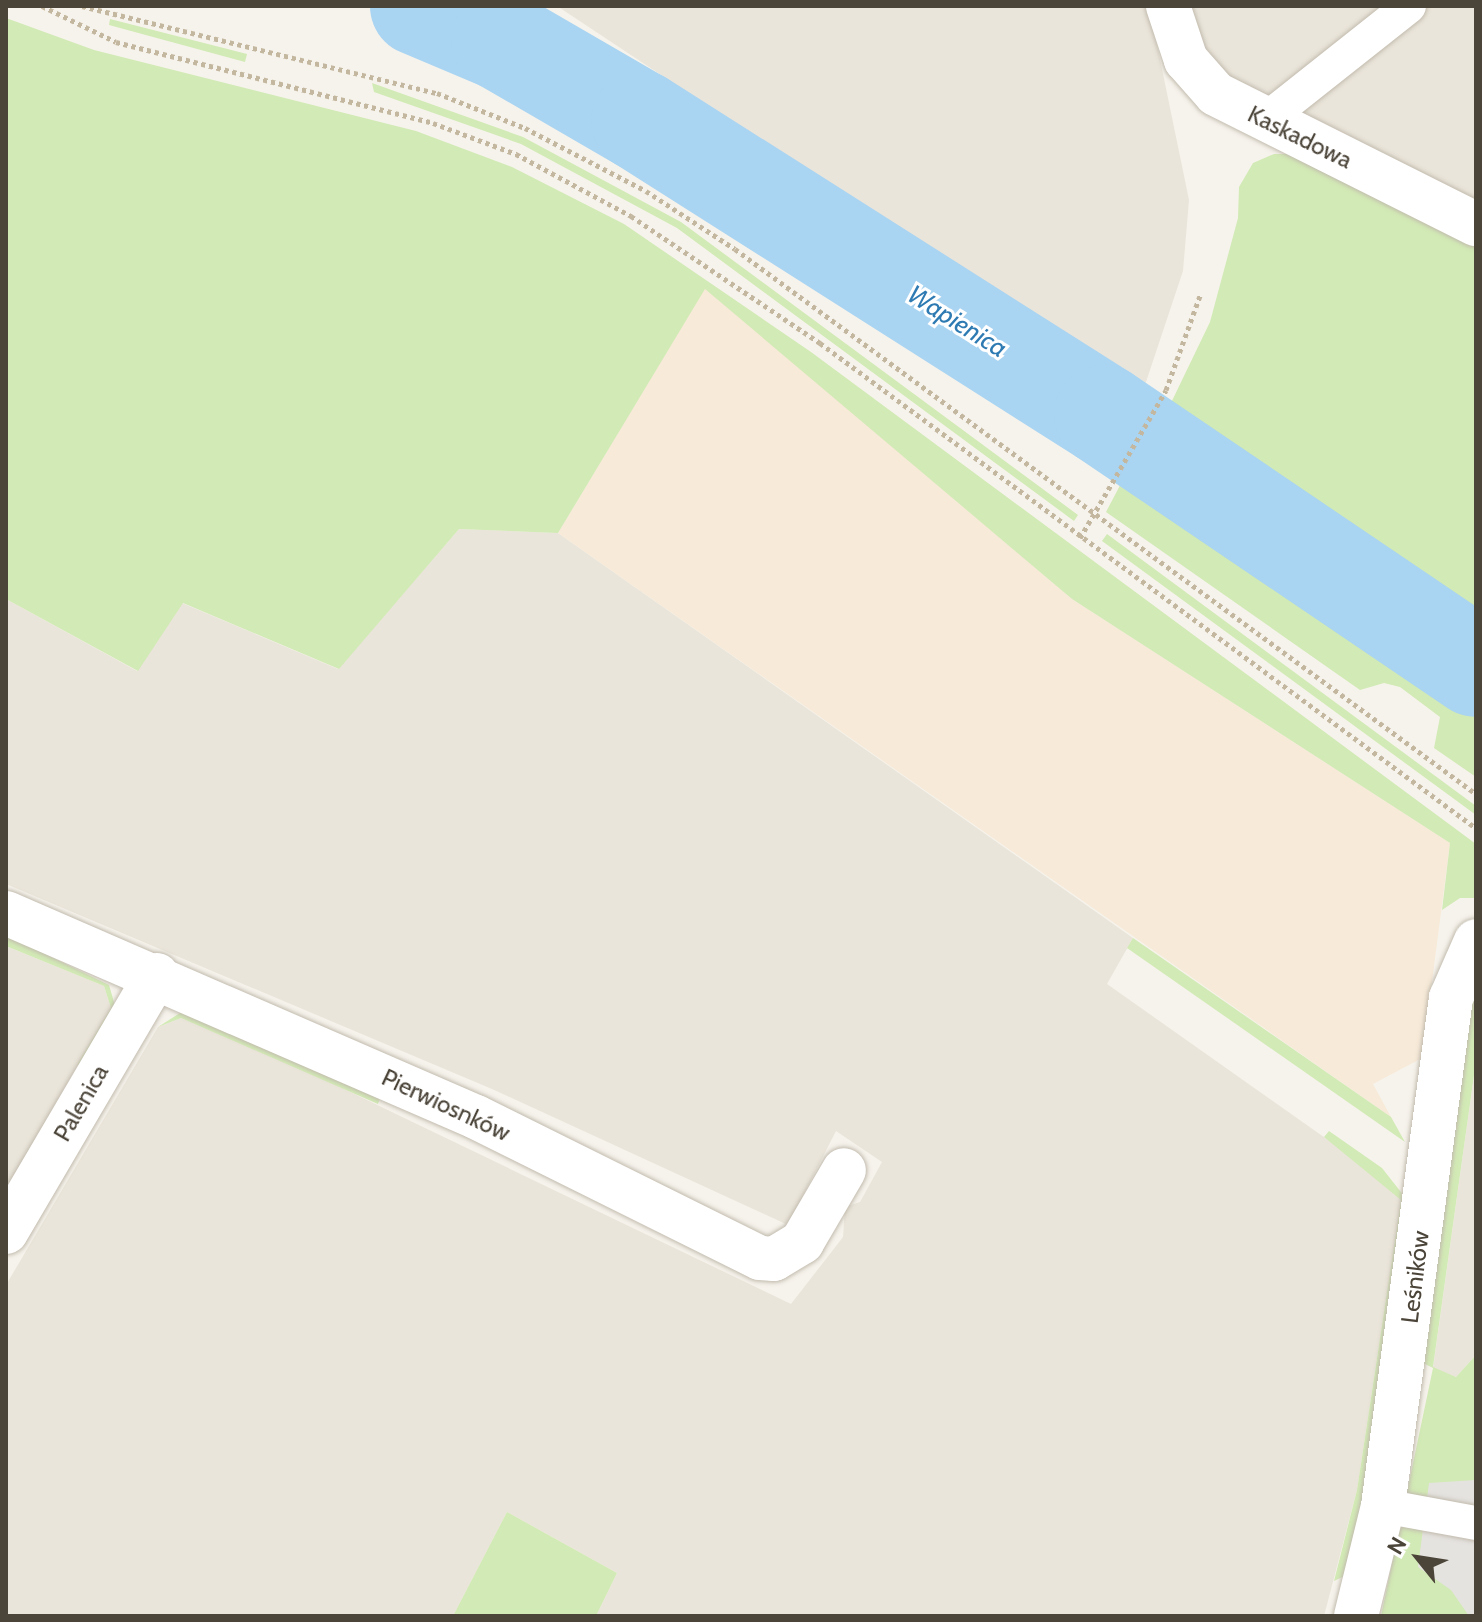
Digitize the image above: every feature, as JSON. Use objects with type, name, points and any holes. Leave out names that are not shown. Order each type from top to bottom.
[{"type":"street","name":"Kaskadowa","points":[[1168,6],[1186,60],[1216,94],[1264,121],[1476,224]]},
{"type":"street","name":"Pierwiosnków","points":[[6,913],[157,975],[476,1117],[760,1258],[786,1255],[802,1242],[844,1170]]},
{"type":"street","name":"Leśników","points":[[1356,1616],[1383,1506],[1451,998],[1476,941]]},
{"type":"street","name":"Palenica","points":[[6,1232],[157,975]]},
{"type":"lane","points":[[1264,121],[1409,6]]},
{"type":"lane","points":[[1383,1506],[1476,1523]]},
{"type":"path","points":[[42,6],[116,42],[364,102],[516,154],[718,269],[1476,828]]},
{"type":"path","points":[[82,6],[360,71],[525,128],[646,191],[735,249],[1476,794]]},
{"type":"path","points":[[1080,538],[1150,416],[1201,293]]},
{"type":"shaded area","points":[[557,6],[1149,6],[1189,200],[1183,271],[1142,394]]},
{"type":"shaded area","points":[[1186,6],[1476,6],[1476,205],[1226,74],[1208,61]]},
{"type":"shaded area","points":[[705,288],[1072,599],[1450,843],[1422,1058],[1373,1084],[1391,1117],[558,533]]},
{"type":"shaded area","points":[[459,529],[558,533],[1133,938],[1107,984],[1372,1171],[1401,1200],[1357,1490],[1324,1616],[596,1616],[617,1573],[507,1512],[453,1616],[6,1616],[6,1285],[158,1027],[181,1018],[319,1077],[791,1304],[843,1237],[845,1207],[860,1202],[882,1162],[836,1131],[788,1225],[492,1089],[6,884],[6,599],[137,671],[182,603],[338,669]]},
{"type":"shaded area","points":[[6,946],[104,986],[111,1008],[6,1189]]},
{"type":"shaded area","points":[[1476,1061],[1476,1355],[1456,1377],[1433,1368]]},
{"type":"shaded area","points":[[1476,1480],[1476,1616],[1469,1616],[1451,1590],[1418,1567],[1429,1483]]},
{"type":"green space","points":[[6,18],[94,50],[416,131],[512,167],[624,224],[811,352],[1476,844],[1476,898],[1460,898],[1442,910],[1450,843],[1072,599],[705,289],[558,533],[459,529],[339,669],[183,603],[138,671],[6,599]]},
{"type":"green space","points":[[110,19],[247,54],[245,62],[109,25]]},
{"type":"green space","points":[[372,83],[523,137],[681,222],[1078,515],[1074,521],[677,228],[521,144],[374,92]]},
{"type":"green space","points":[[1274,154],[1298,154],[1476,241],[1476,643],[1156,434],[1210,322],[1238,218],[1239,187],[1253,163]]},
{"type":"green space","points":[[1135,457],[1476,694],[1476,777],[1434,748],[1440,717],[1400,687],[1384,683],[1360,690],[1106,512]]},
{"type":"green space","points":[[1107,534],[1476,806],[1476,815],[1102,541]]},
{"type":"green space","points":[[6,935],[109,985],[116,1009],[88,1062],[77,1065],[111,1008],[104,986],[6,946]]},
{"type":"green space","points":[[1133,938],[1391,1117],[1405,1142],[1127,948]]},
{"type":"green space","points":[[1476,983],[1476,1061],[1433,1367],[1456,1377],[1476,1355],[1476,1616],[1381,1616],[1433,1368],[1421,1362],[1459,1025]]},
{"type":"green space","points":[[183,1011],[382,1092],[378,1104],[181,1018],[158,1027]]},
{"type":"green space","points":[[1329,1131],[1382,1168],[1404,1196],[1394,1321],[1349,1574],[1334,1581],[1357,1490],[1401,1200],[1324,1137]]},
{"type":"green space","points":[[507,1512],[617,1573],[596,1616],[453,1616]]},
{"type":"waterway","name":"Wapienica","points":[[420,6],[501,40],[641,121],[1104,415],[1476,667]]}]
